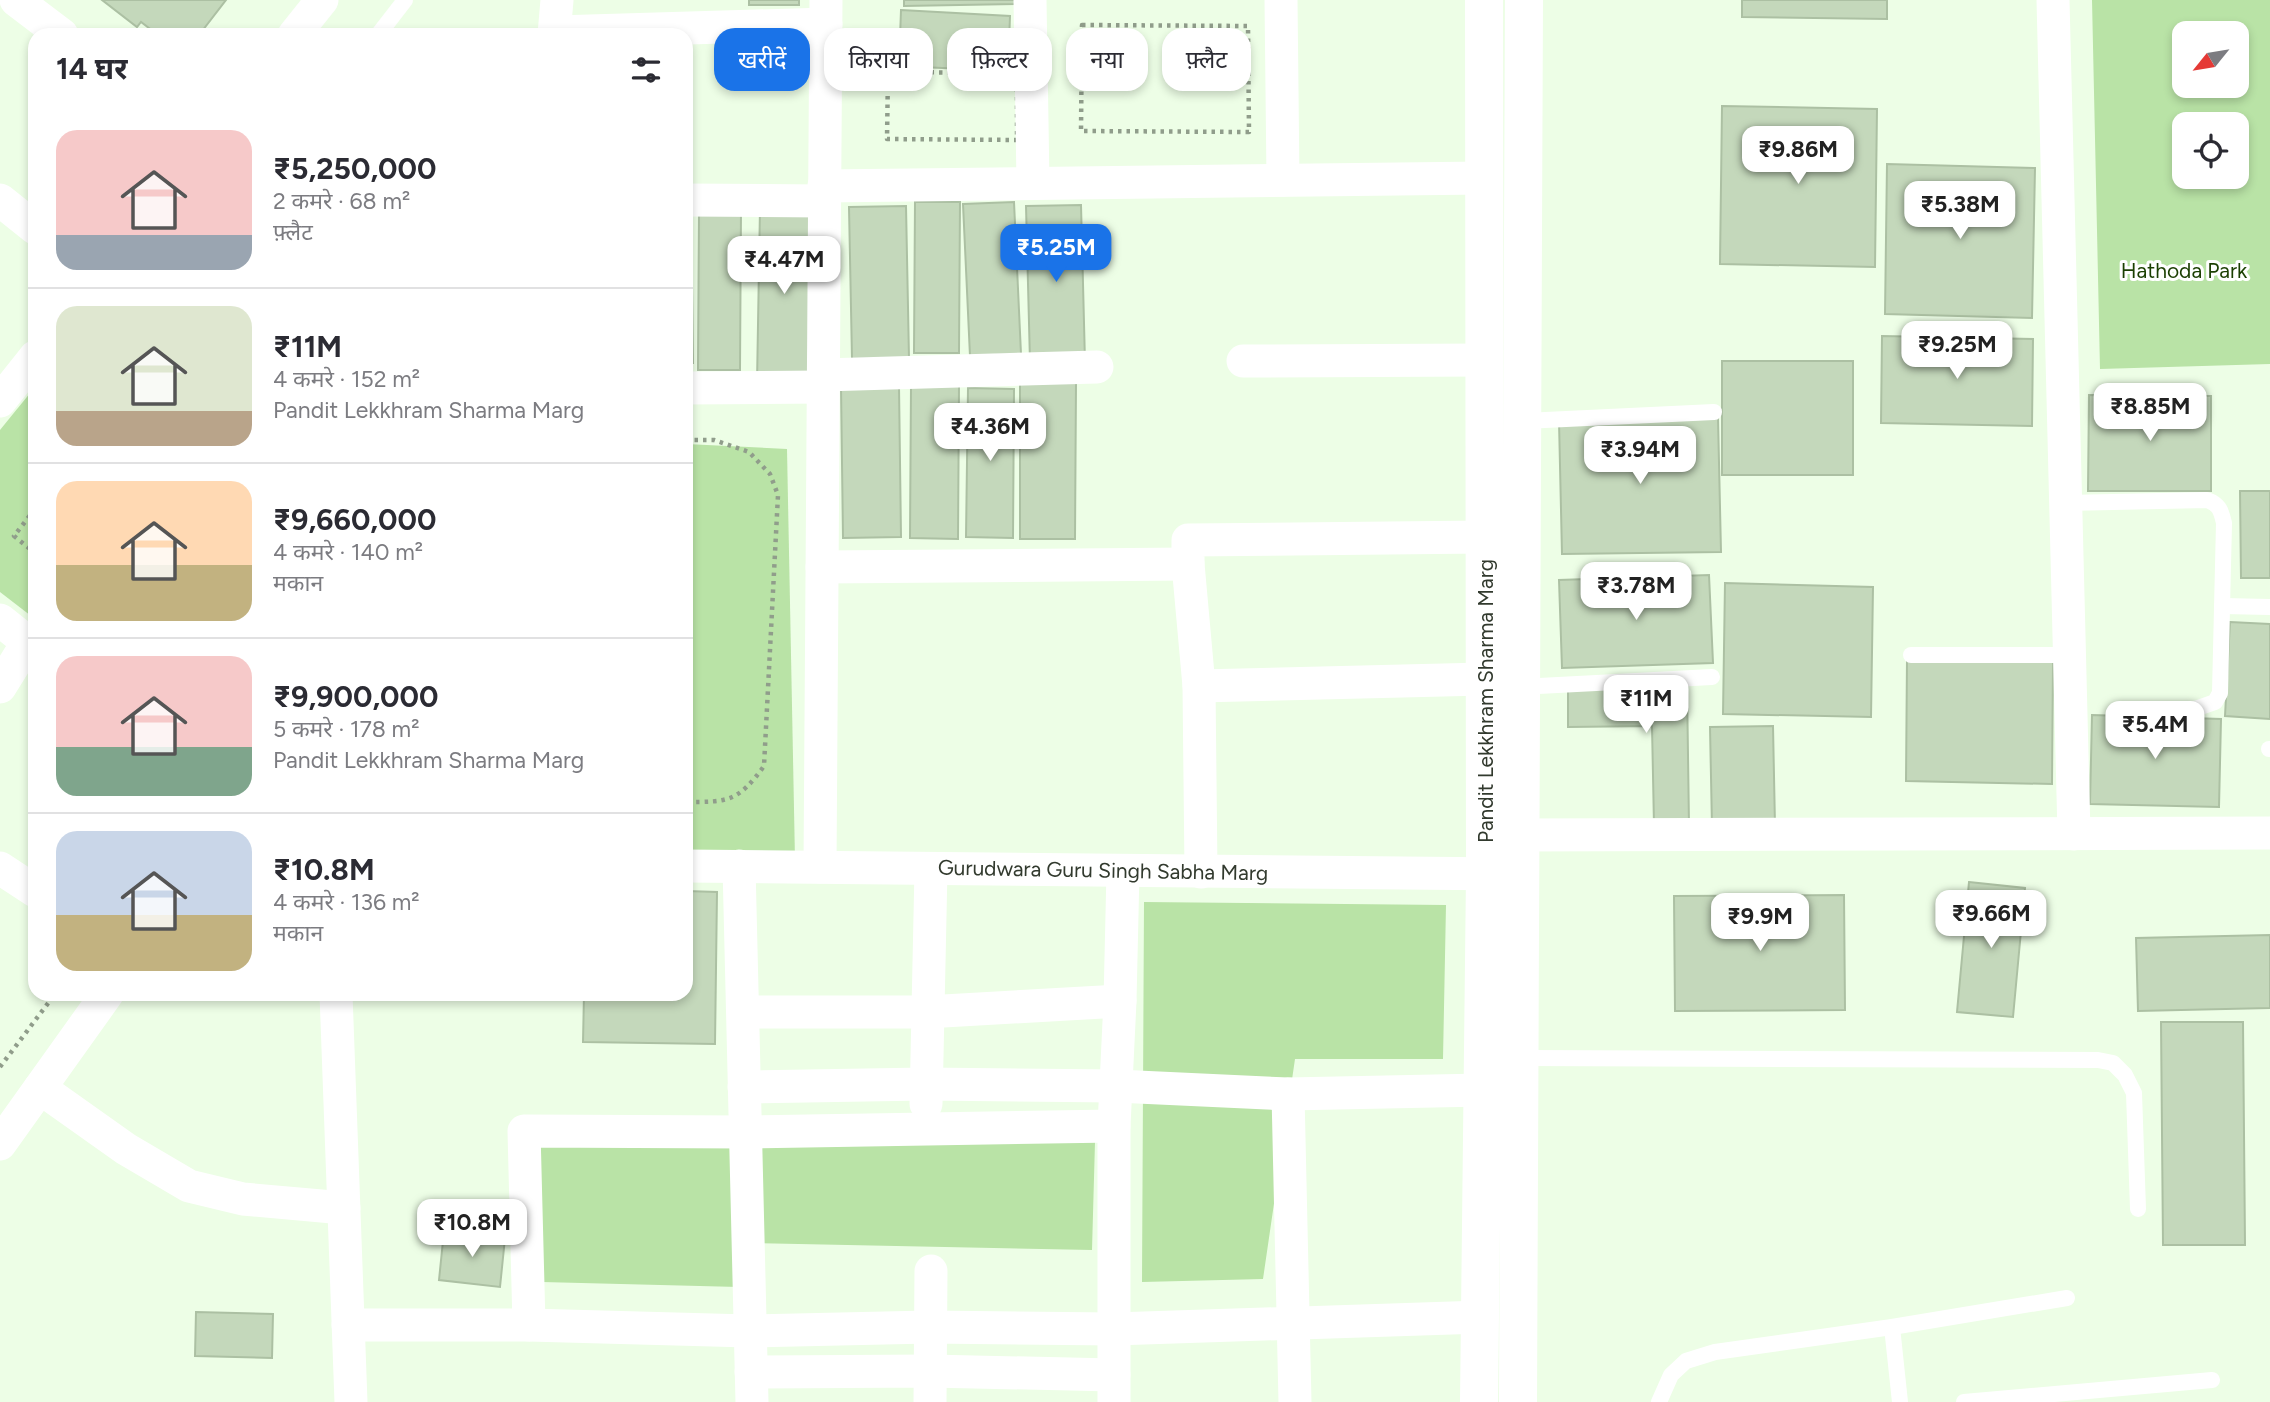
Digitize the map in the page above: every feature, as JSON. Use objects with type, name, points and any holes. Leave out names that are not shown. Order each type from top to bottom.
[{"type":"main road","name":"Pandit Lekkhram Sharma Marg","points":[[1484,0],[1484,679],[1520,1058],[1518,1402]]},
{"type":"main road","name":"Pandit Lekkhram Sharma Marg","points":[[1479,1402],[1483,1090],[1503,874],[1520,835],[1524,0]]},
{"type":"street","points":[[16,0],[53,28]]},
{"type":"street","points":[[300,28],[322,0]]},
{"type":"street","points":[[1030,0],[1034,183]]},
{"type":"street","points":[[1281,0],[1283,180]]},
{"type":"street","points":[[2053,0],[2074,834]]},
{"type":"street","points":[[556,22],[826,12],[820,867]]},
{"type":"street","points":[[693,200],[1034,183],[1484,178]]},
{"type":"street","points":[[0,200],[28,222]]},
{"type":"street","points":[[1243,361],[1484,360]]},
{"type":"street","points":[[0,401],[28,367]]},
{"type":"street","points":[[693,388],[1097,367]]},
{"type":"street","points":[[1201,872],[1199,686],[1188,540],[1485,537]]},
{"type":"street","points":[[822,567],[1188,564]]},
{"type":"street","points":[[0,620],[28,643]]},
{"type":"street","points":[[0,687],[28,649]]},
{"type":"street","points":[[1199,686],[1484,679]]},
{"type":"street","points":[[1520,835],[2270,833]]},
{"type":"street","name":"Gurudwara Guru Singh Sabha Marg","points":[[693,866],[1503,874]]},
{"type":"street","points":[[739,866],[752,1387],[1114,1388],[1114,1126],[1123,871]]},
{"type":"street","points":[[0,868],[28,886]]},
{"type":"street","points":[[927,1129],[926,1012],[931,869]]},
{"type":"street","points":[[0,1144],[102,1001]]},
{"type":"street","points":[[336,1001],[351,1402]]},
{"type":"street","points":[[743,1012],[926,1012],[1120,1001]]},
{"type":"street","points":[[744,1087],[925,1084],[1116,1086],[1288,1094],[1483,1090]]},
{"type":"street","points":[[40,1088],[126,1149],[189,1186],[243,1199],[344,1208]]},
{"type":"street","points":[[1288,1094],[1294,1402]]},
{"type":"street","points":[[529,1325],[524,1131],[746,1132],[1114,1126]]},
{"type":"street","points":[[930,1387],[931,1271]]},
{"type":"street","points":[[348,1325],[529,1325],[749,1331],[929,1327],[1114,1329],[1482,1317]]},
{"type":"lane","points":[[383,28],[405,0]]},
{"type":"lane","points":[[1522,421],[1714,412]]},
{"type":"lane","points":[[2066,503],[2207,500],[2216,503],[2221,510],[2224,523],[2220,693],[2215,702],[2195,709],[2119,710]]},
{"type":"lane","points":[[2222,606],[2270,607]]},
{"type":"lane","points":[[1911,655],[2070,655]]},
{"type":"lane","points":[[1521,687],[1712,677]]},
{"type":"lane","points":[[1520,1058],[2098,1060],[2113,1063],[2125,1075],[2134,1093],[2138,1209]]},
{"type":"lane","points":[[1659,1402],[1671,1375],[1686,1361],[1715,1352],[1892,1327],[2067,1298]]},
{"type":"lane","points":[[1892,1327],[1900,1402]]},
{"type":"lane","points":[[1964,1402],[2212,1380]]},
{"type":"path","points":[[1082,25],[1248,26],[1249,132],[1132,131],[1081,131],[1082,25]]},
{"type":"path","points":[[888,72],[1017,73],[1017,140],[955,139],[887,139],[888,72]]},
{"type":"path","points":[[693,440],[714,440],[749,452],[770,474],[778,495],[764,766],[750,786],[723,802],[693,802]]},
{"type":"path","points":[[28,518],[14,536],[28,547]]},
{"type":"path","points":[[0,1067],[50,1001]]},
{"type":"path","points":[[0,1055],[5,1060]]},
{"type":"green space","name":"Hathoda Park","points":[[2092,0],[2270,0],[2270,364],[2100,369]]},
{"type":"green space","points":[[28,396],[28,614],[0,592],[0,430]]},
{"type":"green space","points":[[693,444],[787,449],[795,860],[693,853]]},
{"type":"green space","points":[[1144,902],[1446,905],[1443,1059],[1295,1059],[1263,1279],[1142,1282]]},
{"type":"green space","points":[[1095,1142],[1092,1250],[749,1243],[739,1287],[542,1282],[535,1144]]},
{"type":"building","points":[[102,0],[226,0],[204,28],[149,28],[141,22],[137,27]]},
{"type":"building","points":[[749,0],[799,0],[799,5],[749,5]]},
{"type":"building","points":[[904,0],[1015,0],[1015,4],[904,6]]},
{"type":"building","points":[[1742,0],[1887,0],[1887,19],[1742,17]]},
{"type":"building","points":[[901,10],[1010,16],[1010,28],[947,28],[947,68],[933,68],[933,28],[900,28]]},
{"type":"building","points":[[1722,106],[1877,109],[1875,267],[1720,264]]},
{"type":"building","points":[[1887,164],[2035,168],[2032,318],[1885,314]]},
{"type":"building","points":[[915,202],[960,202],[959,353],[914,353]]},
{"type":"building","points":[[1014,202],[1021,354],[970,356],[963,204]]},
{"type":"building","points":[[1081,205],[1085,362],[1030,362],[1026,206]]},
{"type":"building","points":[[906,206],[909,358],[852,359],[849,207]]},
{"type":"building","points":[[760,208],[811,209],[808,384],[757,383]]},
{"type":"building","points":[[699,209],[741,209],[740,370],[698,370]]},
{"type":"building","points":[[1882,336],[2033,339],[2032,426],[1881,423]]},
{"type":"building","points":[[1722,361],[1853,361],[1853,475],[1722,475]]},
{"type":"building","points":[[1020,383],[1076,383],[1075,539],[1020,539]]},
{"type":"building","points":[[899,386],[901,537],[843,538],[841,387]]},
{"type":"building","points":[[911,386],[959,386],[958,539],[910,538]]},
{"type":"building","points":[[968,388],[1014,389],[1013,538],[966,537]]},
{"type":"building","points":[[2089,395],[2211,396],[2211,491],[2088,491]]},
{"type":"building","points":[[1718,418],[1721,552],[1562,554],[1559,421]]},
{"type":"building","points":[[2240,491],[2270,491],[2270,578],[2241,578]]},
{"type":"building","points":[[1709,575],[1713,663],[1562,668],[1559,580]]},
{"type":"building","points":[[1725,583],[1873,587],[1871,717],[1723,714]]},
{"type":"building","points":[[2230,622],[2270,624],[2270,719],[2225,716]]},
{"type":"building","points":[[1907,659],[2053,662],[2052,784],[1906,781]]},
{"type":"building","points":[[1687,685],[1689,825],[1654,825],[1652,726],[1568,727],[1568,687]]},
{"type":"building","points":[[2092,715],[2221,719],[2219,807],[2090,804]]},
{"type":"building","points":[[1773,726],[1775,826],[1712,827],[1710,727]]},
{"type":"building","points":[[1969,882],[2025,888],[2013,1017],[1957,1012]]},
{"type":"building","points":[[693,891],[717,892],[715,1044],[583,1042],[584,1001],[693,1001]]},
{"type":"building","points":[[1844,895],[1845,1010],[1675,1011],[1674,896]]},
{"type":"building","points":[[2270,935],[2270,1008],[2138,1011],[2136,938]]},
{"type":"building","points":[[2161,1022],[2243,1022],[2245,1245],[2163,1245]]},
{"type":"building","points":[[444,1231],[505,1238],[500,1287],[439,1280]]},
{"type":"building","points":[[196,1312],[273,1314],[272,1358],[195,1356]]}]
